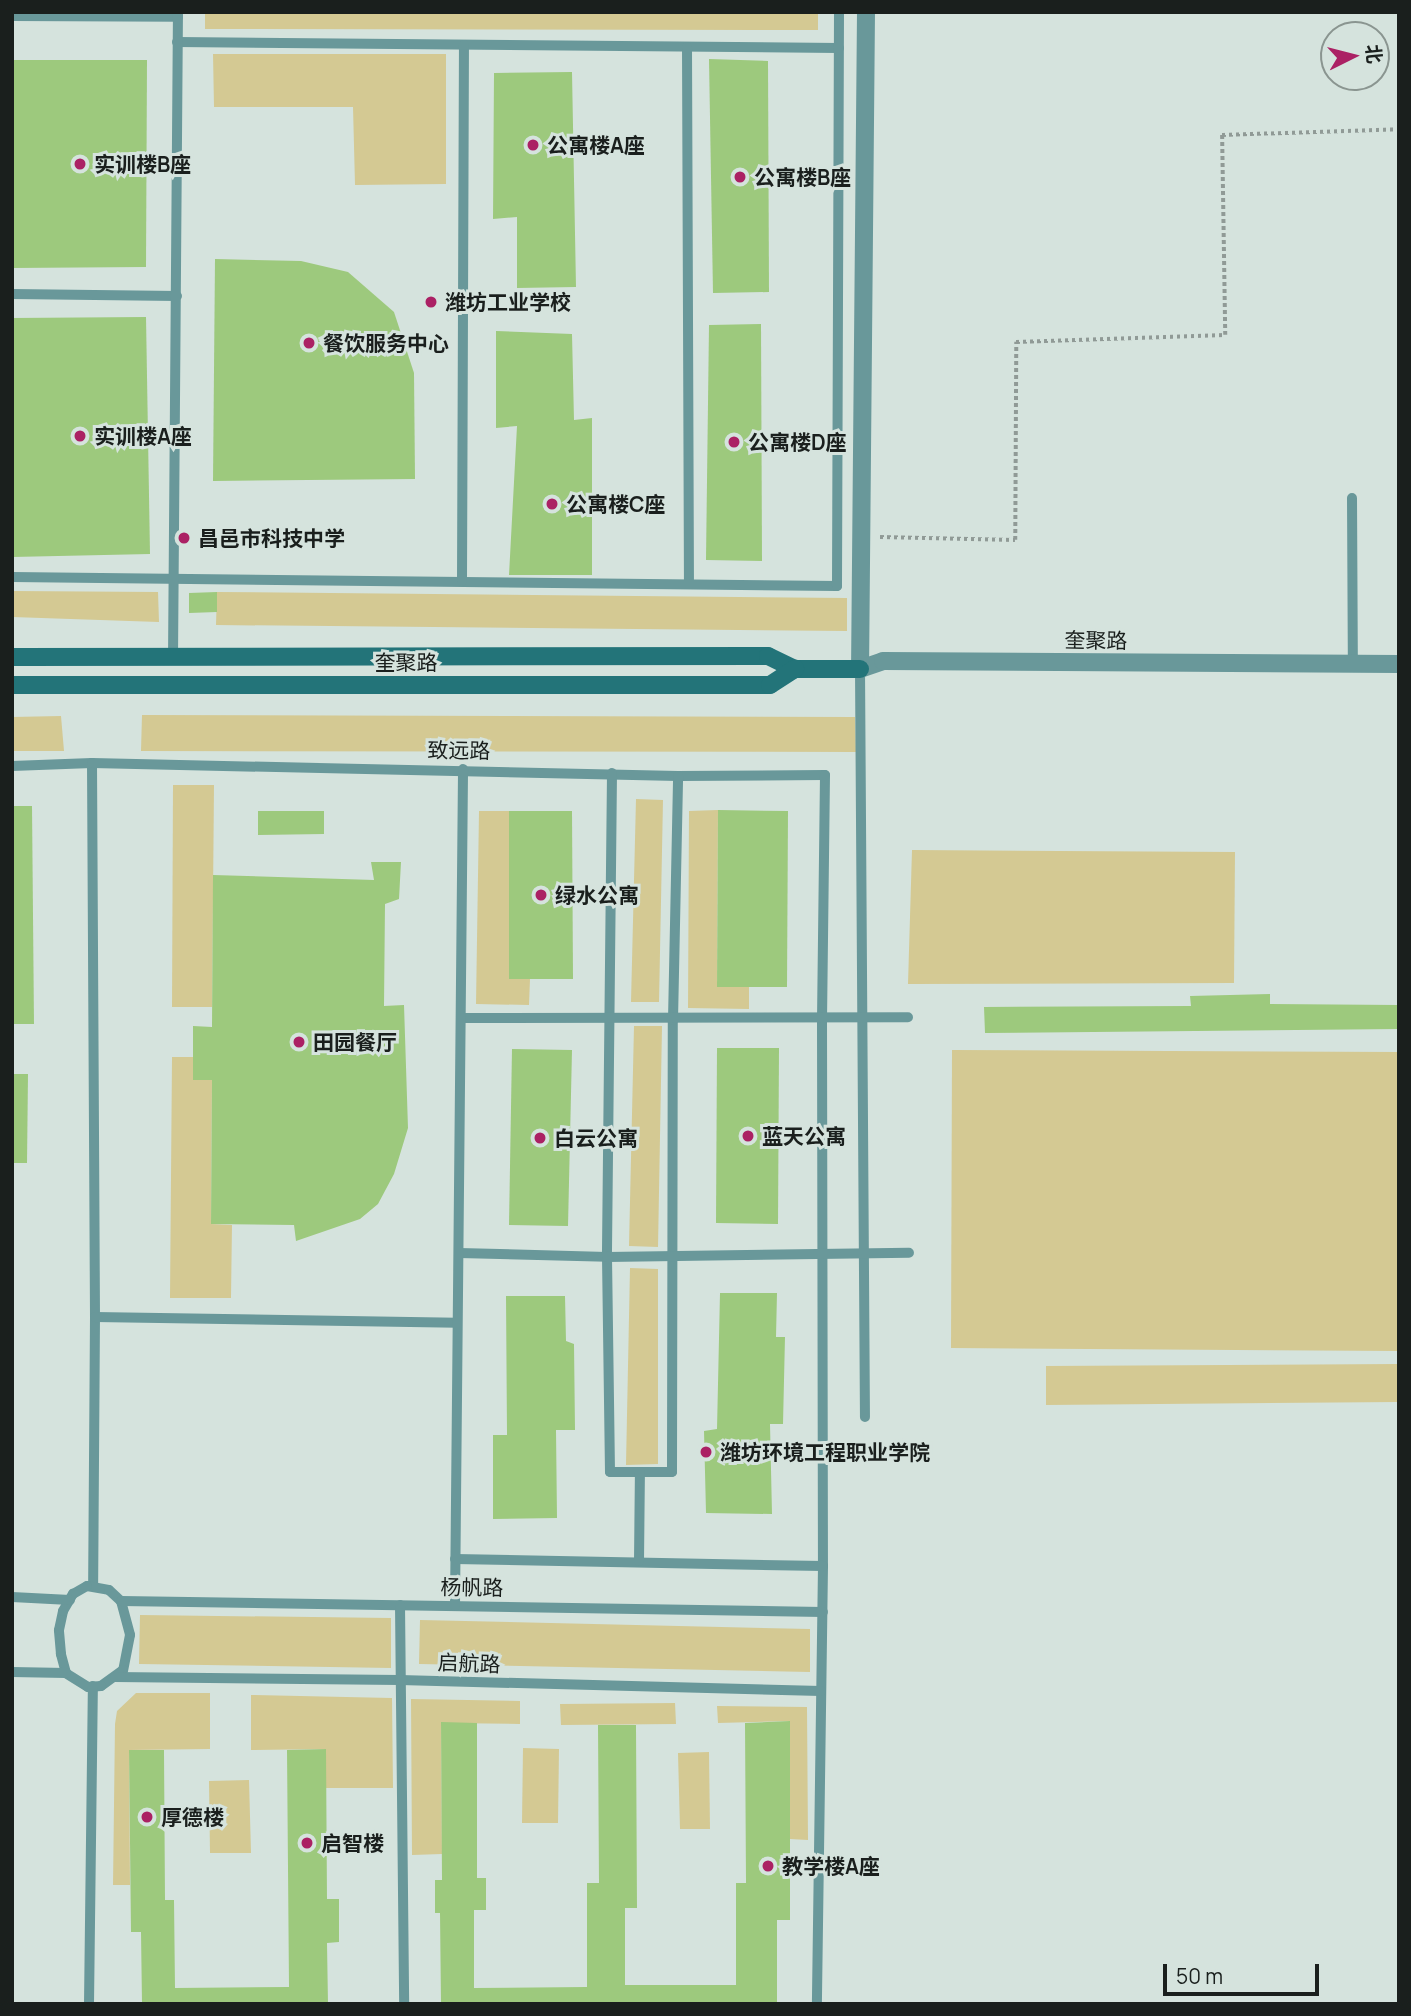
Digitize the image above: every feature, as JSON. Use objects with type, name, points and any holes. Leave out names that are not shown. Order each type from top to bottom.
[{"type":"street","points":[[860,669],[866,12]]},
{"type":"street","name":"奎聚路","points":[[12,657],[173,659],[768,656],[795,670],[860,669],[883,661],[1399,664]]},
{"type":"street","name":"奎聚路","points":[[12,685],[770,685],[795,670]]},
{"type":"lane","points":[[12,577],[837,586],[839,12]]},
{"type":"lane","points":[[12,16],[178,15],[173,659]]},
{"type":"lane","points":[[177,42],[839,48]]},
{"type":"lane","points":[[462,581],[464,45]]},
{"type":"lane","points":[[687,47],[689,583]]},
{"type":"lane","points":[[12,293],[177,296]]},
{"type":"lane","points":[[1352,498],[1353,665]]},
{"type":"lane","points":[[860,669],[866,1418]]},
{"type":"lane","points":[[92,763],[95,1317],[93,1586]]},
{"type":"lane","name":"致远路","points":[[12,766],[92,763],[463,769],[678,776],[825,775],[821,1019]]},
{"type":"lane","points":[[455,1606],[463,1018],[463,769]]},
{"type":"lane","points":[[612,774],[607,1256],[610,1472],[671,1472],[673,1020],[678,776]]},
{"type":"lane","points":[[463,1018],[673,1020],[908,1017]]},
{"type":"lane","points":[[817,2004],[823,1566],[821,1019]]},
{"type":"lane","points":[[458,1253],[607,1256],[909,1253]]},
{"type":"lane","points":[[95,1317],[457,1323]]},
{"type":"lane","points":[[639,1561],[640,1472]]},
{"type":"lane","points":[[455,1559],[823,1566]]},
{"type":"lane","points":[[12,1672],[65,1673],[75,1681],[101,1686],[123,1670],[130,1646],[127,1617],[121,1601],[109,1590],[86,1586],[70,1600],[63,1611],[59,1630],[65,1673]]},
{"type":"lane","points":[[12,1597],[70,1600]]},
{"type":"lane","name":"杨帆路","points":[[121,1601],[822,1612]]},
{"type":"lane","points":[[400,1605],[404,2004]]},
{"type":"lane","name":"启航路","points":[[115,1676],[821,1691]]},
{"type":"lane","points":[[89,2004],[93,1686]]},
{"type":"path","points":[[861,536],[1015,540],[1016,342],[1225,335],[1222,135],[1399,129]]},
{"type":"shaded area","points":[[205,12],[818,12],[818,30],[205,29]]},
{"type":"shaded area","points":[[213,54],[446,54],[446,184],[355,185],[353,107],[214,107]]},
{"type":"shaded area","points":[[12,591],[158,592],[159,622],[12,617]]},
{"type":"shaded area","points":[[217,592],[847,598],[847,631],[216,625]]},
{"type":"shaded area","points":[[142,715],[855,717],[856,752],[141,751]]},
{"type":"shaded area","points":[[61,716],[64,751],[12,751],[12,717]]},
{"type":"shaded area","points":[[173,785],[214,785],[212,1007],[172,1007]]},
{"type":"shaded area","points":[[636,799],[663,800],[659,1002],[631,1002]]},
{"type":"shaded area","points":[[718,810],[717,986],[749,987],[749,1009],[688,1008],[689,811]]},
{"type":"shaded area","points":[[479,811],[509,811],[530,979],[529,1005],[476,1004]]},
{"type":"shaded area","points":[[912,850],[1235,852],[1234,983],[908,984]]},
{"type":"shaded area","points":[[634,1026],[662,1026],[658,1247],[629,1246]]},
{"type":"shaded area","points":[[952,1050],[1399,1052],[1399,1351],[951,1348]]},
{"type":"shaded area","points":[[172,1057],[193,1057],[193,1079],[212,1080],[211,1224],[232,1225],[231,1298],[170,1298]]},
{"type":"shaded area","points":[[630,1268],[658,1269],[658,1464],[626,1465]]},
{"type":"shaded area","points":[[1399,1364],[1399,1402],[1046,1405],[1046,1366]]},
{"type":"shaded area","points":[[140,1615],[391,1618],[391,1668],[139,1664]]},
{"type":"shaded area","points":[[420,1620],[810,1629],[810,1672],[419,1664]]},
{"type":"shaded area","points":[[136,1693],[210,1693],[210,1749],[129,1750],[130,1885],[113,1885],[115,1724],[117,1711]]},
{"type":"shaded area","points":[[251,1695],[392,1698],[393,1788],[326,1788],[325,1749],[251,1750]]},
{"type":"shaded area","points":[[411,1699],[520,1701],[520,1724],[441,1723],[442,1854],[412,1855]]},
{"type":"shaded area","points":[[675,1703],[676,1724],[561,1725],[560,1704]]},
{"type":"shaded area","points":[[717,1706],[807,1707],[808,1840],[790,1839],[790,1721],[718,1723]]},
{"type":"shaded area","points":[[523,1748],[559,1749],[558,1823],[522,1823]]},
{"type":"shaded area","points":[[709,1752],[710,1829],[680,1829],[678,1753]]},
{"type":"shaded area","points":[[249,1780],[251,1853],[210,1853],[209,1781]]},
{"type":"building","name":"公寓楼B座","points":[[709,59],[768,61],[769,292],[713,293]]},
{"type":"building","name":"实训楼B座","points":[[12,60],[147,60],[146,267],[12,268]]},
{"type":"building","name":"公寓楼A座","points":[[572,72],[576,287],[517,288],[517,217],[493,219],[494,73]]},
{"type":"building","name":"餐饮服务中心","points":[[215,259],[301,261],[348,272],[394,312],[414,373],[415,479],[213,481]]},
{"type":"building","name":"实训楼A座","points":[[146,317],[150,554],[12,557],[12,318]]},
{"type":"building","name":"公寓楼D座","points":[[761,324],[762,561],[706,560],[709,325]]},
{"type":"building","name":"公寓楼C座","points":[[496,331],[572,334],[574,420],[592,418],[592,575],[509,575],[517,426],[496,428]]},
{"type":"building","points":[[217,592],[217,612],[189,613],[189,593]]},
{"type":"building","points":[[12,806],[32,806],[34,1024],[12,1024]]},
{"type":"building","points":[[718,810],[788,811],[787,987],[717,987]]},
{"type":"building","points":[[258,811],[324,811],[324,834],[258,835]]},
{"type":"building","name":"绿水公寓","points":[[509,811],[572,811],[573,979],[509,979]]},
{"type":"building","name":"田园餐厅","points":[[371,862],[401,862],[399,899],[385,904],[384,1006],[404,1005],[408,1128],[394,1174],[378,1204],[360,1219],[296,1241],[294,1225],[211,1224],[212,1080],[193,1080],[193,1026],[212,1027],[213,875],[374,880]]},
{"type":"building","points":[[1270,994],[1270,1004],[1399,1005],[1399,1029],[985,1033],[984,1007],[1191,1006],[1190,996]]},
{"type":"building","name":"蓝天公寓","points":[[717,1048],[779,1048],[778,1224],[716,1223]]},
{"type":"building","name":"白云公寓","points":[[512,1049],[572,1050],[568,1226],[509,1225]]},
{"type":"building","points":[[12,1074],[28,1074],[27,1163],[12,1163]]},
{"type":"building","points":[[720,1293],[777,1293],[776,1337],[785,1337],[783,1424],[770,1424],[772,1514],[706,1513],[704,1431],[717,1429]]},
{"type":"building","points":[[506,1296],[565,1296],[566,1341],[574,1344],[575,1430],[556,1430],[557,1518],[493,1519],[493,1435],[507,1435]]},
{"type":"building","name":"教学楼A座","points":[[790,1721],[790,1920],[777,1920],[777,2004],[441,2004],[440,1913],[435,1913],[435,1880],[442,1880],[441,1722],[477,1723],[477,1878],[486,1878],[486,1910],[474,1910],[474,1988],[587,1987],[587,1883],[599,1883],[598,1725],[636,1725],[637,1908],[625,1908],[625,1985],[736,1985],[736,1883],[746,1883],[745,1723]]},
{"type":"building","points":[[326,1749],[327,1899],[339,1899],[339,1942],[327,1943],[328,2004],[142,2004],[141,1932],[131,1932],[129,1750],[164,1750],[165,1900],[174,1900],[175,1988],[289,1987],[287,1750]]},
{"type":"place","name":"公寓楼A座","points":[[533,145]]},
{"type":"place","name":"实训楼B座","points":[[80,164]]},
{"type":"place","name":"公寓楼B座","points":[[740,177]]},
{"type":"place","name":"潍坊工业学校","points":[[431,302]]},
{"type":"place","name":"餐饮服务中心","points":[[309,343]]},
{"type":"place","name":"实训楼A座","points":[[80,436]]},
{"type":"place","name":"公寓楼D座","points":[[734,442]]},
{"type":"place","name":"公寓楼C座","points":[[552,504]]},
{"type":"place","name":"昌邑市科技中学","points":[[184,538]]},
{"type":"place","name":"绿水公寓","points":[[541,895]]},
{"type":"place","name":"田园餐厅","points":[[299,1042]]},
{"type":"place","name":"蓝天公寓","points":[[748,1136]]},
{"type":"place","name":"白云公寓","points":[[540,1138]]},
{"type":"place","name":"潍坊环境工程职业学院","points":[[706,1452]]},
{"type":"place","name":"厚德楼","points":[[147,1817]]},
{"type":"place","name":"启智楼","points":[[307,1843]]},
{"type":"place","name":"教学楼A座","points":[[768,1866]]}]
